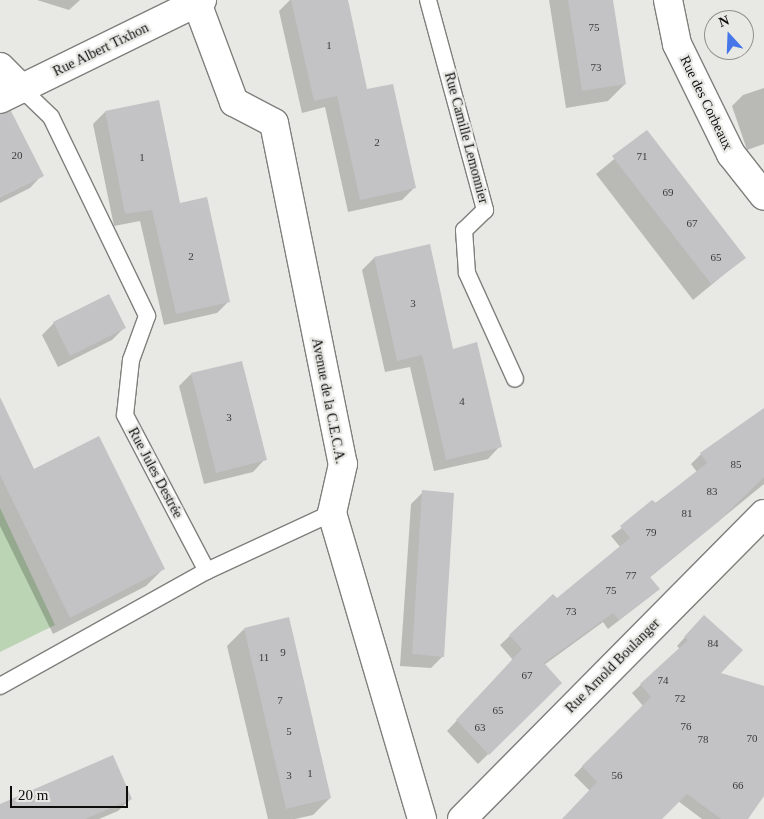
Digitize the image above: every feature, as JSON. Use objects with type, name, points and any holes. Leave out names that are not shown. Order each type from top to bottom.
[{"type":"street","name":"Rue des Corbeaux","points":[[668,0],[677,44],[731,154],[764,196]]},
{"type":"street","name":"Rue Albert Tixhon","points":[[11,94],[200,1]]},
{"type":"street","name":"Avenue de la C.E.C.A.","points":[[200,1],[234,102],[274,123],[343,464],[332,513],[422,819]]},
{"type":"street","points":[[0,67],[11,94]]},
{"type":"street","name":"Rue Arnold Boulanger","points":[[462,819],[764,514]]},
{"type":"lane","name":"Rue Camille Lemonnier","points":[[428,0],[485,210],[464,230],[466,273],[515,379]]},
{"type":"lane","name":"Rue Jules Destrée","points":[[11,94],[51,117],[147,316],[132,360],[125,415],[206,571]]},
{"type":"lane","points":[[0,686],[206,571],[332,513]]},
{"type":"green space","points":[[0,508],[55,625],[0,652]]},
{"type":"building","points":[[291,0],[348,0],[367,89],[393,84],[416,188],[360,200],[337,96],[314,101]]},
{"type":"building","points":[[568,0],[613,0],[626,84],[582,91]]},
{"type":"building","points":[[159,100],[180,203],[207,197],[230,302],[176,314],[152,210],[125,214],[105,111]]},
{"type":"building","points":[[11,111],[44,176],[0,198],[0,114]]},
{"type":"building","points":[[647,130],[746,258],[711,284],[612,156]]},
{"type":"building","points":[[430,244],[453,349],[477,342],[502,447],[446,460],[422,355],[397,361],[374,257]]},
{"type":"building","points":[[109,294],[126,328],[70,356],[53,322]]},
{"type":"building","points":[[242,361],[267,460],[216,473],[191,373]]},
{"type":"building","points":[[0,397],[34,469],[99,436],[165,569],[70,618],[0,475]]},
{"type":"building","points":[[764,408],[764,477],[718,522],[650,577],[660,589],[619,620],[613,613],[544,663],[562,683],[489,755],[456,720],[522,649],[509,635],[553,594],[557,598],[630,538],[620,526],[652,500],[656,503],[707,463],[700,453]]},
{"type":"building","points":[[422,490],[454,493],[444,657],[412,654]]},
{"type":"building","points":[[704,615],[743,650],[721,673],[764,686],[764,796],[748,819],[721,819],[687,794],[662,819],[562,819],[597,782],[582,766],[651,697],[640,684],[688,640],[684,637]]},
{"type":"building","points":[[289,617],[331,798],[286,809],[244,628]]},
{"type":"building","points":[[113,755],[132,799],[85,819],[0,819],[0,804]]}]
